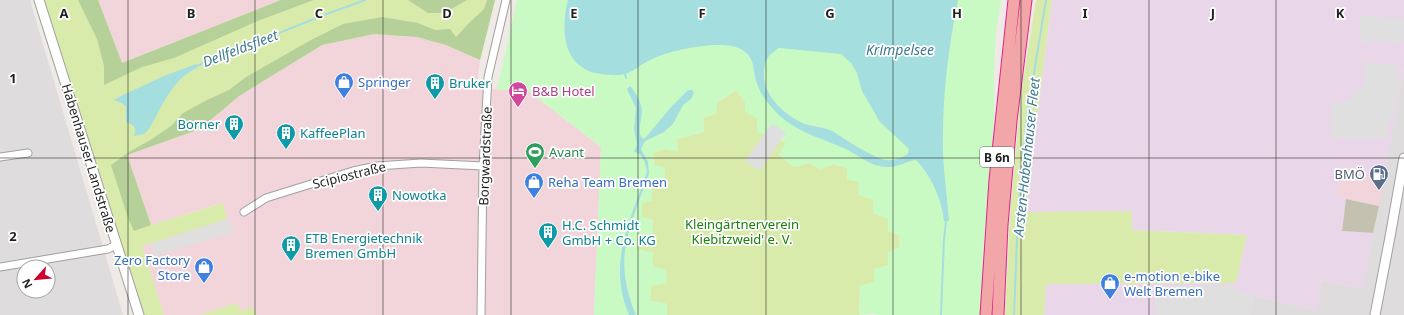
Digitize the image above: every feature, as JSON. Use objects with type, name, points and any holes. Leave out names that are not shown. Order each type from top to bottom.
[{"type":"highway","name":"B 6n","points":[[986,315],[994,180],[1014,0]]},
{"type":"highway","name":"B 6n","points":[[998,315],[1002,224],[1026,0]]},
{"type":"street","name":"Habenhauser Landstraße","points":[[39,0],[139,315]]},
{"type":"street","name":"Borgwardstraße","points":[[481,315],[483,166],[488,77],[506,0]]},
{"type":"street","points":[[0,157],[28,153]]},
{"type":"street","points":[[1375,315],[1404,158]]},
{"type":"street","name":"Scipiostraße","points":[[244,212],[266,198],[353,171],[377,166],[421,163],[483,166]]},
{"type":"street","points":[[0,267],[108,249],[116,245]]},
{"type":"shaded area","points":[[0,0],[30,0],[123,315],[0,315]]},
{"type":"shaded area","points":[[98,0],[281,0],[122,63]]},
{"type":"shaded area","points":[[1052,0],[1404,0],[1404,69],[1385,175],[1342,167],[1337,196],[1346,199],[1342,231],[1373,233],[1362,289],[1322,280],[1316,310],[1255,296],[1250,315],[1044,315],[1045,284],[1236,283],[1247,235],[1132,230],[1132,211],[1027,212],[1029,182]]},
{"type":"shaded area","points":[[1360,15],[1404,20],[1403,43],[1373,40],[1362,43]]},
{"type":"shaded area","points":[[374,34],[417,37],[446,45],[480,60],[477,88],[527,90],[601,147],[594,315],[164,315],[142,246],[227,218],[222,203],[151,225],[127,155],[200,129],[239,96],[322,45]]},
{"type":"shaded area","points":[[1366,62],[1398,66],[1400,87],[1398,100],[1395,99],[1393,117],[1389,117],[1388,138],[1331,138],[1331,103],[1344,102],[1354,96],[1353,90],[1364,89],[1364,65]]},
{"type":"shaded area","points":[[1404,71],[1404,315],[1250,315],[1254,296],[1316,310],[1322,280],[1362,289]]},
{"type":"shaded area","points":[[772,123],[786,133],[759,171],[745,161]]},
{"type":"shaded area","points":[[1341,167],[1385,175],[1379,206],[1337,196]]},
{"type":"shaded area","points":[[1346,199],[1379,206],[1373,233],[1342,231]]},
{"type":"shaded area","points":[[229,219],[233,232],[155,256],[151,244]]},
{"type":"shaded area","points":[[1232,285],[1233,289],[1254,296],[1250,315],[1155,315],[1155,286]]},
{"type":"green space","points":[[44,0],[98,0],[122,63],[281,0],[495,0],[480,60],[446,45],[417,37],[374,34],[322,45],[239,96],[200,129],[127,155],[151,225],[223,203],[227,219],[142,246],[164,315],[143,315]]},
{"type":"green space","points":[[78,0],[98,0],[122,63],[281,0],[314,0],[260,20],[174,58],[142,67],[104,85],[104,66],[97,39]]},
{"type":"green space","points":[[408,0],[467,0],[445,13],[428,13]]},
{"type":"green space","points":[[487,0],[495,0],[480,60],[446,45],[417,37],[374,34],[322,45],[239,96],[200,129],[127,155],[151,225],[134,231],[128,218],[111,165],[171,126],[183,113],[229,90],[246,77],[309,41],[343,24],[382,17],[418,23],[435,30],[450,29],[456,37],[484,9]]},
{"type":"green space","points":[[517,0],[1001,0],[996,34],[994,119],[983,255],[981,315],[859,315],[860,286],[874,282],[874,269],[888,265],[888,252],[900,247],[899,235],[888,231],[888,219],[873,213],[873,200],[859,195],[858,182],[847,180],[847,168],[833,164],[821,169],[809,163],[794,167],[779,155],[786,143],[757,132],[757,118],[745,112],[745,102],[736,90],[717,103],[717,113],[703,118],[704,132],[677,139],[678,152],[664,149],[653,153],[654,165],[665,167],[665,181],[652,186],[652,201],[642,203],[642,217],[653,220],[653,233],[637,236],[637,249],[653,253],[653,267],[666,269],[667,283],[651,286],[651,301],[667,304],[667,315],[594,315],[601,147],[527,90],[497,90]]},
{"type":"green space","points":[[1036,0],[1052,0],[1029,181],[1027,212],[1132,211],[1132,230],[1247,235],[1236,283],[1046,284],[1044,315],[1005,315],[1010,213],[1021,94]]},
{"type":"green space","name":"Kleingärtnerverein Kiebitzweid' e. V.","points":[[736,90],[757,118],[786,143],[779,155],[794,167],[809,163],[821,169],[833,164],[847,168],[888,219],[888,231],[899,235],[900,247],[888,265],[874,282],[860,286],[859,315],[667,315],[667,304],[651,301],[653,267],[637,249],[637,236],[642,217],[642,203],[652,186],[654,165],[653,153],[664,149],[677,139],[704,132],[703,118],[717,113],[717,103]]},
{"type":"green space","points":[[237,303],[240,311],[253,307],[256,315],[199,315]]},
{"type":"water","name":"Krimpelsee","points":[[568,0],[958,0],[947,68],[943,119],[943,157],[949,221],[944,221],[941,205],[935,188],[916,160],[891,167],[881,167],[866,161],[846,149],[800,130],[783,119],[772,108],[762,94],[755,77],[752,61],[743,50],[732,46],[723,45],[702,46],[680,50],[660,56],[625,74],[601,74],[588,71],[579,65],[572,57],[567,47],[565,36],[564,24]],"holes":[[[779,48],[841,54],[851,63],[857,73],[862,91],[880,122],[909,149],[908,154],[892,160],[880,159],[832,131],[805,124],[790,116],[776,104],[767,89],[764,81],[764,68],[766,61],[772,53]]]},
{"type":"water","points":[[196,64],[197,68],[181,79],[168,94],[149,129],[144,134],[134,136],[135,128],[126,122],[126,107],[122,103],[114,100],[164,76]]},
{"type":"water","points":[[630,86],[638,97],[642,111],[640,133],[643,139],[688,90],[692,90],[694,93],[691,99],[683,105],[673,124],[664,132],[645,141],[641,149],[648,162],[649,174],[630,227],[624,263],[628,290],[636,315],[629,315],[623,296],[620,277],[623,242],[647,172],[645,162],[642,157],[640,154],[634,152],[637,144],[634,129],[636,108],[627,89]]},
{"type":"waterway","name":"Dellfeldsfleet","points":[[194,67],[365,0]]},
{"type":"waterway","name":"Arsten-Habenhauser Fleet","points":[[1014,315],[1018,214],[1027,115],[1046,0]]},
{"type":"waterway","points":[[625,74],[626,78]]},
{"type":"waterway","points":[[941,315],[946,221]]},
{"type":"place","name":"Springer","points":[[344,99]]},
{"type":"place","name":"Bruker","points":[[435,100]]},
{"type":"place","name":"B&B Hotel","points":[[518,108]]},
{"type":"place","name":"Borner","points":[[234,141]]},
{"type":"place","name":"KaffeePlan","points":[[286,150]]},
{"type":"place","name":"Avant","points":[[535,169]]},
{"type":"place","name":"BMÖ","points":[[1379,191]]},
{"type":"place","name":"Reha Team Bremen","points":[[534,199]]},
{"type":"place","name":"Nowotka","points":[[378,212]]},
{"type":"place","name":"H.C. Schmidt GmbH + Co. KG","points":[[548,249]]},
{"type":"place","name":"ETB Energietechnik Bremen GmbH","points":[[291,262]]},
{"type":"place","name":"Zero Factory Store","points":[[204,284]]},
{"type":"place","name":"e-motion e-bike Welt Bremen","points":[[1110,300]]}]
